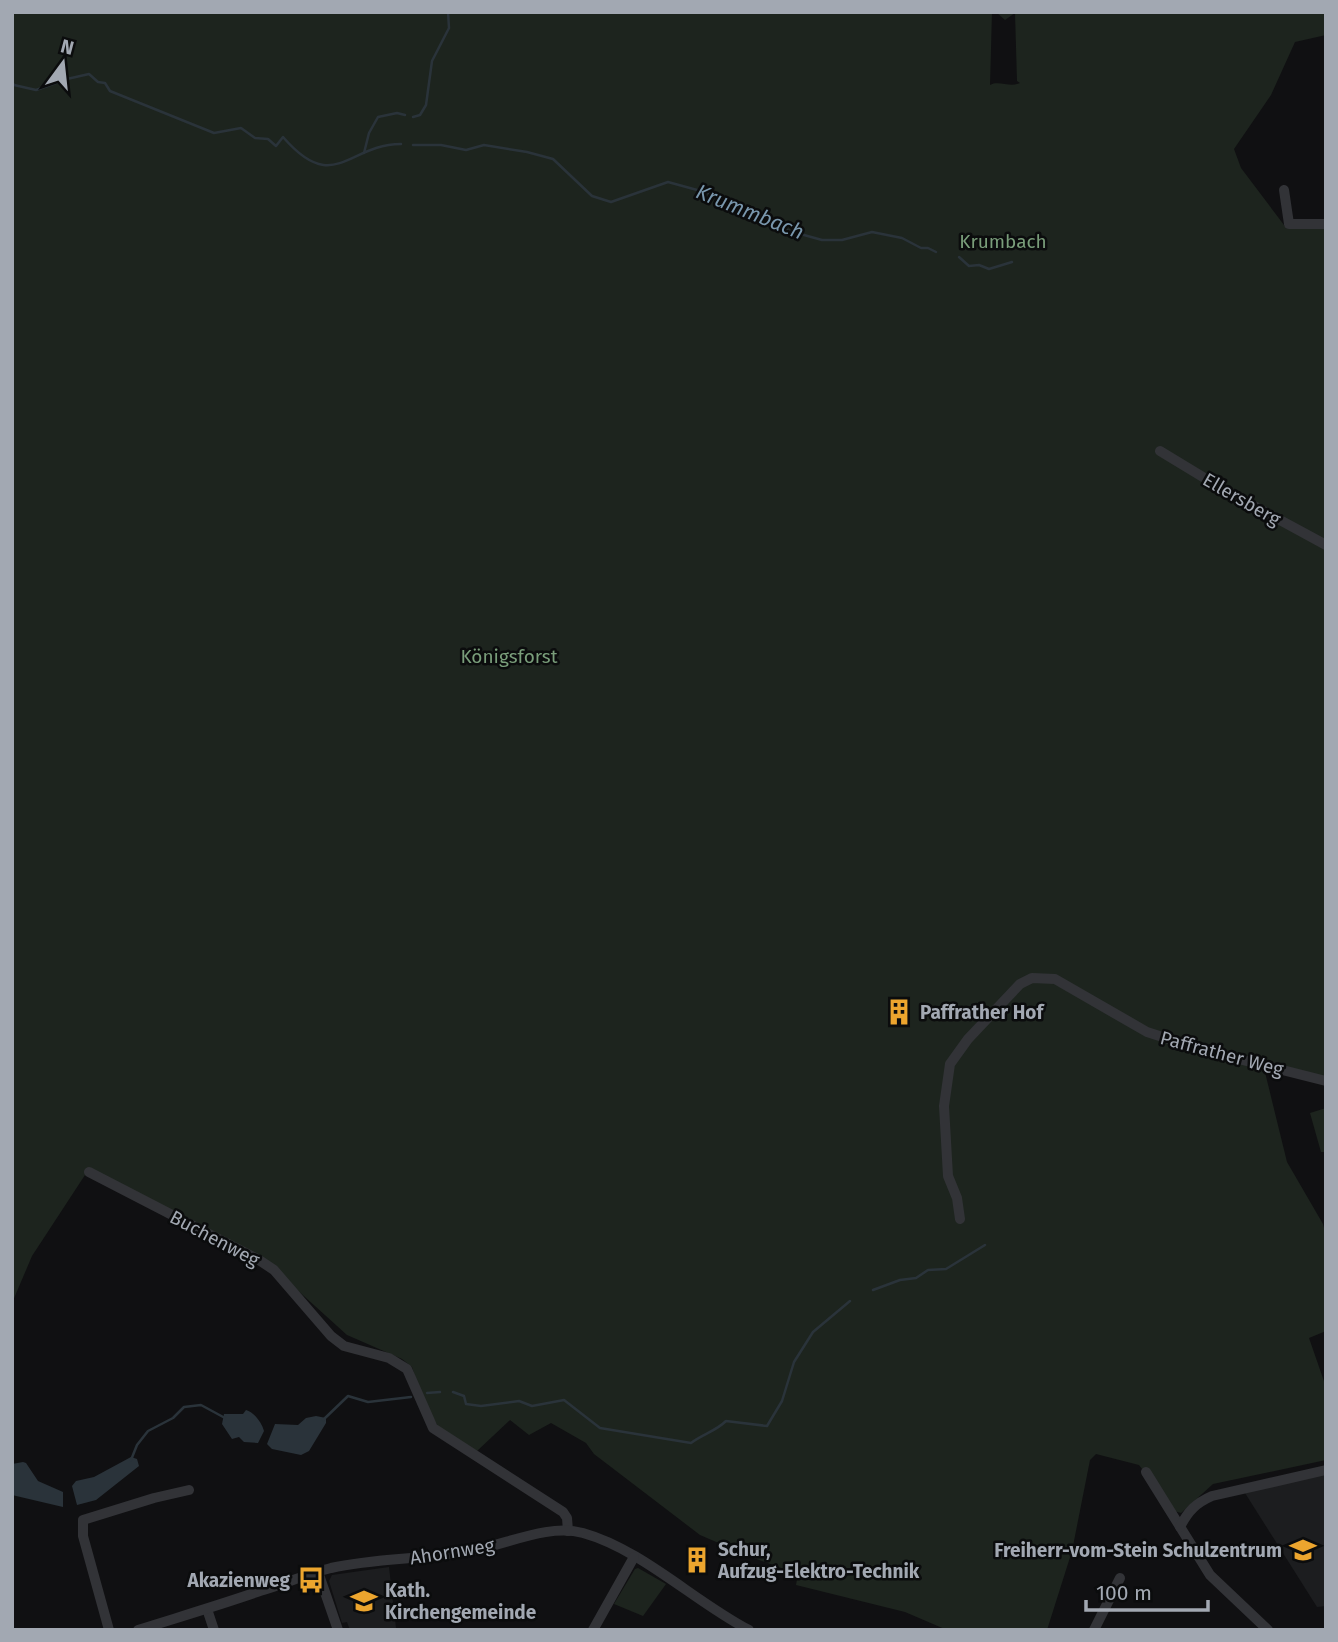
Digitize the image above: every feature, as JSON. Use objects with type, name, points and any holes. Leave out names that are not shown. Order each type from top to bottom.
[{"type":"street","points":[[1284,190],[1289,224],[1326,224]]},
{"type":"street","name":"Ellersberg","points":[[1160,451],[1221,488],[1326,545]]},
{"type":"street","name":"Paffrather Weg","points":[[960,1219],[957,1198],[948,1176],[944,1106],[950,1064],[968,1039],[1020,984],[1032,978],[1055,979],[1147,1032],[1203,1050],[1326,1081]]},
{"type":"street","name":"Buchenweg","points":[[89,1172],[259,1259],[274,1270],[331,1336],[344,1346],[399,1363],[411,1376],[433,1427],[563,1511],[567,1518],[568,1531]]},
{"type":"street","points":[[1180,1527],[1188,1511],[1212,1496],[1326,1470]]},
{"type":"street","points":[[1146,1472],[1210,1575],[1269,1630]]},
{"type":"street","points":[[109,1630],[83,1536],[83,1520],[188,1490]]},
{"type":"street","name":"Ahornweg","points":[[138,1630],[318,1572],[352,1565],[434,1557],[551,1532],[568,1531],[583,1533],[607,1542],[724,1617],[749,1630]]},
{"type":"street","points":[[593,1630],[634,1557]]},
{"type":"street","points":[[318,1572],[338,1630]]},
{"type":"street","points":[[1094,1630],[1120,1578]]},
{"type":"street","points":[[207,1609],[214,1630]]},
{"type":"shaded area","points":[[246,1410],[255,1415],[263,1428],[258,1443],[244,1442],[239,1437],[232,1439],[222,1424],[224,1414],[243,1414]]},
{"type":"shaded area","points":[[306,1418],[326,1418],[326,1423],[309,1451],[301,1455],[272,1449],[267,1444],[275,1424],[298,1425]]},
{"type":"shaded area","points":[[131,1457],[137,1459],[139,1466],[96,1500],[77,1505],[72,1486],[76,1481],[94,1477]]},
{"type":"shaded area","points":[[23,1462],[38,1481],[63,1492],[63,1507],[12,1495],[12,1464]]},
{"type":"shaded area","name":"Freiherr-vom-Stein Schulzentrum","points":[[1326,1473],[1326,1606],[1317,1607],[1245,1493]]},
{"type":"shaded area","name":"Kath. Kirchengemeinde","points":[[389,1567],[396,1628],[350,1630],[347,1622],[342,1623],[329,1581],[332,1575]]},
{"type":"green space","name":"Königsforst","points":[[12,12],[992,12],[990,85],[1012,85],[1020,83],[1017,81],[1015,13],[1005,20],[996,12],[1326,12],[1326,35],[1295,42],[1271,95],[1234,149],[1241,168],[1287,229],[1326,225],[1326,1077],[1262,1060],[1287,1162],[1323,1224],[1326,1236],[1326,1331],[1309,1338],[1326,1387],[1326,1460],[1213,1484],[1181,1513],[1174,1511],[1139,1465],[1096,1454],[1090,1460],[1072,1551],[1047,1630],[947,1630],[905,1612],[796,1585],[798,1574],[700,1535],[594,1454],[586,1443],[551,1423],[529,1435],[510,1420],[477,1451],[439,1428],[423,1401],[412,1367],[402,1359],[347,1335],[273,1268],[85,1175],[32,1256],[12,1303]]},
{"type":"green space","points":[[1326,1108],[1326,1152],[1321,1152],[1310,1113]]},
{"type":"green space","points":[[638,1568],[666,1584],[643,1616],[614,1604]]},
{"type":"waterway","points":[[413,117],[420,115],[426,105],[432,61],[449,28],[448,12]]},
{"type":"waterway","name":"Krummbach","points":[[12,82],[14,85],[36,90],[89,74],[98,82],[105,83],[110,91],[214,133],[241,128],[255,138],[268,139],[276,146],[283,137],[301,154],[316,163],[341,163],[367,151],[401,144]]},
{"type":"waterway","points":[[364,153],[369,133],[378,117],[397,113],[405,115]]},
{"type":"waterway","name":"Krummbach","points":[[413,145],[441,145],[466,150],[484,145],[553,159],[592,196],[611,202],[668,182],[719,196],[735,210],[786,230],[822,240],[842,240],[872,232],[902,238],[936,252]]},
{"type":"waterway","name":"Krummbach","points":[[959,257],[969,266],[979,265],[989,269],[1012,262]]},
{"type":"waterway","points":[[873,1290],[900,1280],[916,1278],[928,1270],[946,1269],[985,1245]]},
{"type":"waterway","points":[[453,1392],[464,1396],[466,1404],[481,1406],[519,1401],[532,1406],[564,1400],[600,1428],[691,1443],[726,1421],[767,1426],[782,1401],[794,1362],[813,1332],[850,1301]]},
{"type":"waterway","points":[[427,1393],[440,1392]]},
{"type":"waterway","points":[[323,1420],[348,1396],[368,1402],[411,1397]]},
{"type":"waterway","points":[[131,1460],[137,1445],[148,1431],[173,1418],[184,1407],[201,1405],[225,1418]]},
{"type":"place","name":"Paffrather Hof","points":[[899,1012]]},
{"type":"place","name":"Freiherr-vom-Stein Schulzentrum","points":[[1303,1550]]},
{"type":"place","name":"Schur, Aufzug-Elektro-Technik","points":[[697,1560]]},
{"type":"place","name":"Akazienweg","points":[[311,1580]]},
{"type":"place","name":"Kath. Kirchengemeinde","points":[[364,1601]]},
{"type":"park label","name":"Krumbach","points":[[1003,241]]}]
